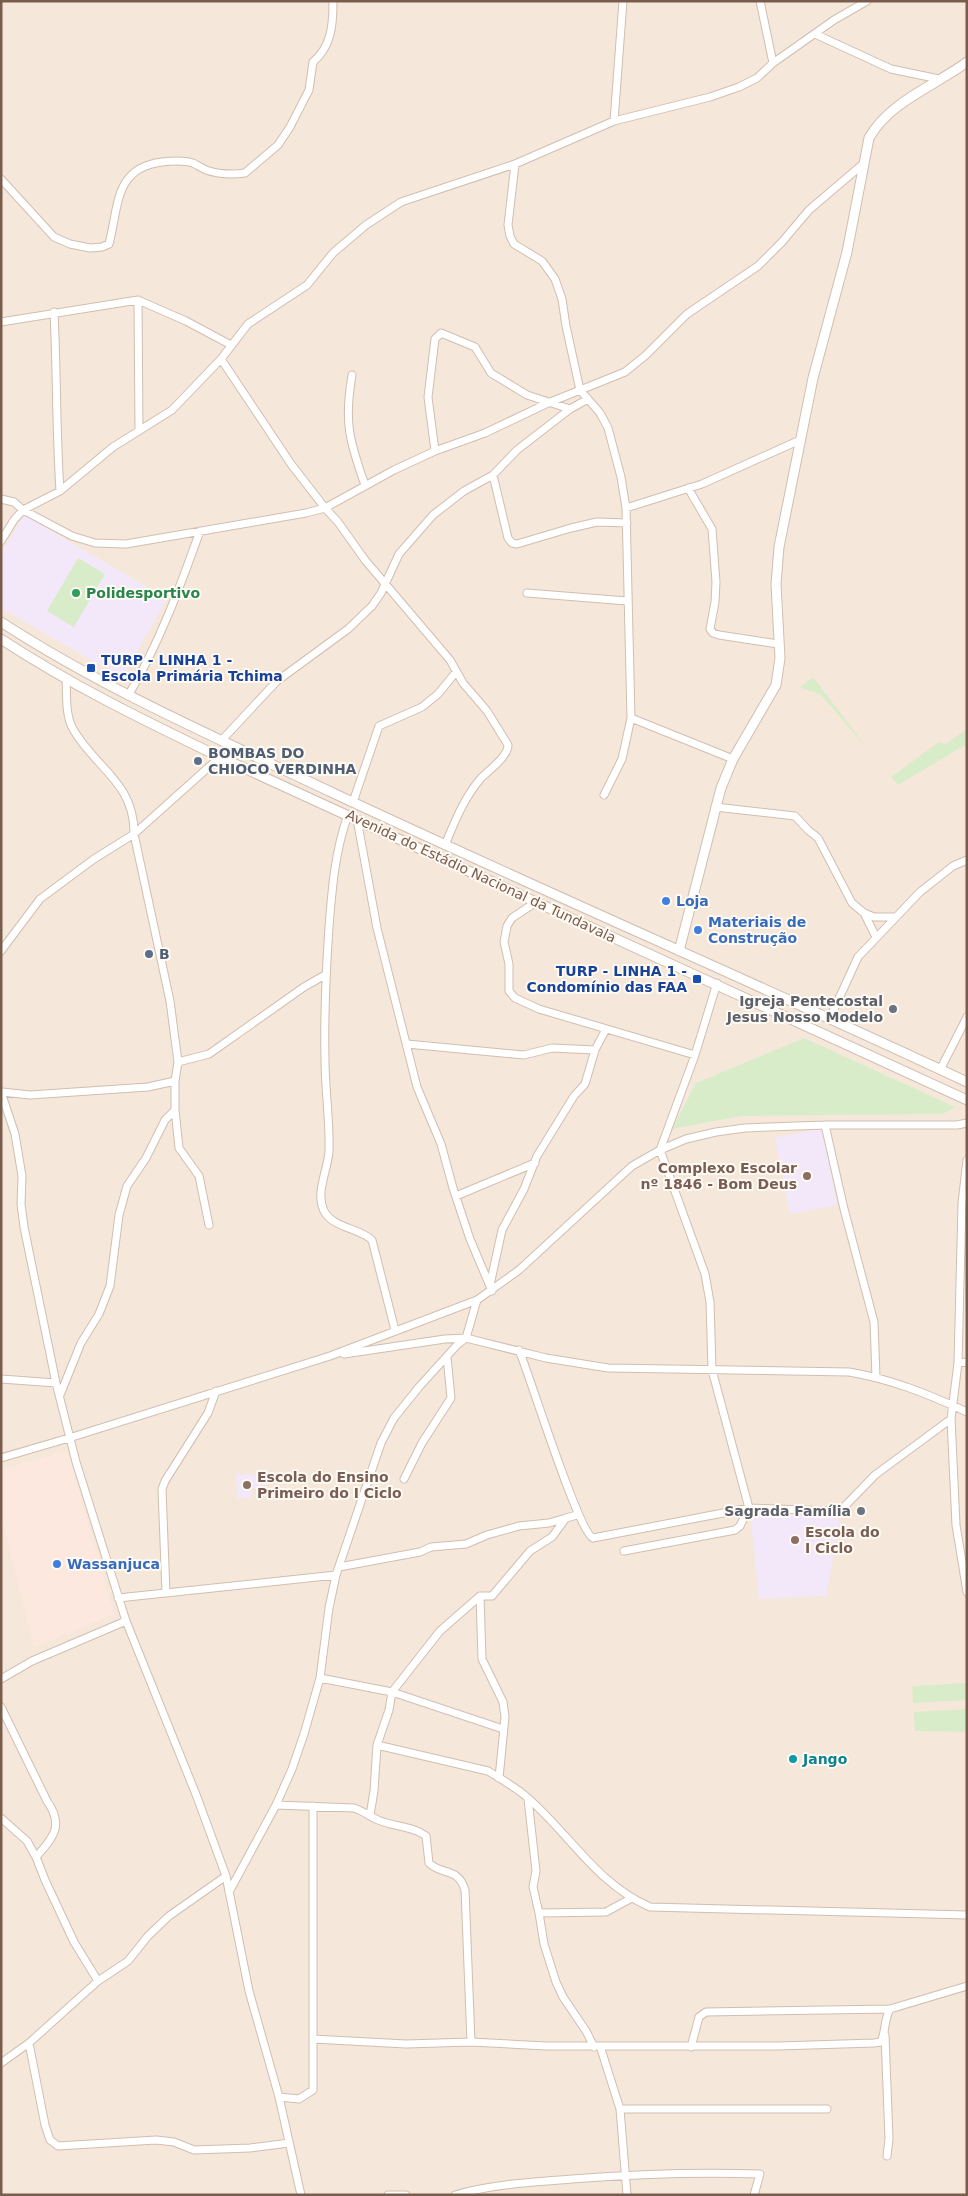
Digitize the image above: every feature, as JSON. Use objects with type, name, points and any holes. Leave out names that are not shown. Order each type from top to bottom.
[{"type":"street","points":[[1,179],[54,237],[70,244],[90,248],[102,247],[108,244],[118,199],[124,182],[134,171],[153,164],[174,161],[192,162],[206,170],[221,173],[244,173],[278,145],[290,128],[309,90],[313,62],[322,54],[331,34],[333,1]]},
{"type":"street","points":[[614,121],[623,1]]},
{"type":"street","points":[[760,1],[773,63]]},
{"type":"street","points":[[1,541],[14,520],[23,510],[60,491],[113,447],[172,410],[221,359],[248,324],[307,285],[333,253],[366,224],[401,202],[515,164],[614,121],[710,97],[739,87],[757,78],[773,63],[834,20],[867,1]]},
{"type":"street","points":[[815,34],[891,69],[939,79]]},
{"type":"street","points":[[678,951],[721,788],[733,759],[776,685],[780,658],[776,584],[779,547],[813,378],[847,252],[869,138],[876,125],[939,79],[966,63]]},
{"type":"street","points":[[515,164],[508,225],[510,236],[514,244],[542,261],[556,280],[562,298],[580,390],[600,413],[608,428],[621,477],[626,508],[631,718],[622,759],[604,795]]},
{"type":"street","points":[[1,499],[14,502],[23,510],[72,536],[95,543],[126,544],[306,514],[325,508],[350,496],[366,485],[435,451],[485,433],[548,403],[625,372],[646,355],[687,314],[758,266],[782,242],[808,210],[863,164]]},
{"type":"street","points":[[1,322],[138,300],[186,321],[232,345]]},
{"type":"street","points":[[138,300],[139,431]]},
{"type":"street","points":[[54,312],[57,360],[56,424],[60,491]]},
{"type":"street","points":[[435,451],[428,397],[435,339],[441,333],[475,347],[491,373],[527,395],[570,409]]},
{"type":"street","points":[[221,359],[291,464],[338,522],[364,560],[450,660],[456,672],[487,711],[508,748],[466,797],[445,844]]},
{"type":"street","points":[[352,375],[348,400],[348,428],[366,485]]},
{"type":"street","points":[[222,741],[277,681],[348,629],[372,606],[399,554],[433,515],[464,491],[493,474],[517,450],[570,409],[588,399]]},
{"type":"street","points":[[626,508],[688,488],[734,470],[800,440]]},
{"type":"street","points":[[493,474],[508,538],[512,543],[517,544],[597,522],[627,523]]},
{"type":"street","points":[[688,488],[709,523],[713,539],[715,602],[710,629],[712,633],[778,644]]},
{"type":"street","points":[[128,696],[144,669],[176,597],[200,531]]},
{"type":"street","points":[[527,593],[627,601]]},
{"type":"street","name":"Avenida do Estádio Nacional da Tundavala","points":[[1,622],[73,666],[128,696],[222,741],[967,1082]]},
{"type":"street","name":"Avenida do Estádio Nacional da Tundavala","points":[[1,639],[66,679],[119,708],[220,757],[717,983],[967,1100]]},
{"type":"street","points":[[353,802],[379,726],[422,707],[438,694],[456,672]]},
{"type":"street","points":[[66,679],[67,708],[72,728],[129,800],[134,816],[134,834],[170,1001],[178,1062],[175,1081],[175,1110],[179,1148],[199,1176],[209,1225]]},
{"type":"street","points":[[631,718],[733,759]]},
{"type":"street","points":[[1,951],[40,899],[94,859],[134,834],[220,757]]},
{"type":"street","points":[[715,806],[795,816],[818,838],[852,903],[864,913],[880,918],[896,917]]},
{"type":"street","points":[[353,817],[340,837],[335,862],[325,975],[325,1060],[329,1153],[321,1196],[324,1210],[331,1218],[341,1225],[368,1236],[372,1240],[394,1330]]},
{"type":"street","points":[[353,817],[377,928],[418,1087],[441,1144],[470,1239],[491,1288]]},
{"type":"street","points":[[830,1018],[851,968],[858,957],[920,892],[952,866],[967,860]]},
{"type":"street","points":[[536,902],[512,918],[507,926],[504,942],[509,964],[509,991],[515,998],[539,1009],[695,1055]]},
{"type":"street","points":[[864,913],[876,938]]},
{"type":"street","points":[[178,1062],[209,1054],[304,987],[325,975]]},
{"type":"street","points":[[624,1551],[735,1530],[740,1526],[749,1508],[712,1370],[710,1302],[705,1274],[660,1150],[695,1055],[717,983]]},
{"type":"street","points":[[940,1070],[967,1017]]},
{"type":"street","points":[[491,1288],[502,1230],[524,1189],[535,1163],[574,1096],[585,1084],[595,1050],[606,1028]]},
{"type":"street","points":[[407,1044],[524,1055],[552,1048],[595,1050]]},
{"type":"street","points":[[175,1081],[148,1087],[30,1095],[2,1092],[16,1142],[22,1176],[21,1204],[24,1227],[69,1438],[126,1621],[197,1797],[226,1876],[249,1991],[279,2097],[301,2195]]},
{"type":"street","points":[[60,1396],[81,1343],[99,1314],[110,1286],[119,1215],[127,1186],[146,1158],[165,1120],[175,1110]]},
{"type":"street","points":[[1,1458],[330,1356],[394,1330],[478,1300],[491,1288],[519,1270],[632,1166],[686,1138],[716,1132],[825,1125],[957,1125],[967,1123]]},
{"type":"street","points":[[825,1125],[844,1209],[874,1322],[876,1377]]},
{"type":"street","points":[[967,1160],[962,1203],[958,1363],[950,1419],[956,1525],[967,1592]]},
{"type":"street","points":[[456,1196],[535,1163]]},
{"type":"street","points":[[229,1892],[276,1805],[292,1769],[320,1678],[329,1608],[336,1575],[381,1443],[394,1418],[466,1338],[478,1300]]},
{"type":"street","points":[[330,1356],[445,1339],[466,1338],[546,1358],[608,1368],[849,1372],[876,1377],[905,1386],[967,1412]]},
{"type":"street","points":[[520,1350],[532,1380],[551,1443],[574,1500],[578,1515],[589,1536],[594,1538],[749,1508],[832,1511],[843,1508],[875,1475],[950,1419]]},
{"type":"street","points":[[404,1479],[422,1442],[451,1398],[447,1357]]},
{"type":"street","points":[[958,1363],[967,1362]]},
{"type":"street","points":[[1,1380],[56,1383]]},
{"type":"street","points":[[166,1593],[162,1489],[165,1481],[208,1413],[216,1391]]},
{"type":"street","points":[[339,1567],[420,1552],[431,1547],[466,1544],[488,1535],[520,1526],[549,1523],[578,1515]]},
{"type":"street","points":[[370,1815],[378,1745],[389,1710],[392,1692],[440,1632],[480,1596],[492,1596],[530,1551],[552,1537],[566,1518]]},
{"type":"street","points":[[118,1598],[336,1575]]},
{"type":"street","points":[[480,1596],[482,1658],[503,1702],[505,1717],[499,1778]]},
{"type":"street","points":[[1,1679],[32,1661],[126,1621]]},
{"type":"street","points":[[320,1678],[392,1692],[503,1729]]},
{"type":"street","points":[[1,1707],[47,1801],[56,1813],[56,1828],[48,1844],[36,1857]]},
{"type":"street","points":[[378,1745],[488,1771],[528,1799],[600,1874],[630,1899],[650,1907],[967,1915]]},
{"type":"street","points":[[528,1799],[536,1871],[532,1887],[544,1944],[556,1982],[563,1997],[597,2046],[620,2109],[627,2195]]},
{"type":"street","points":[[276,1805],[354,1808],[379,1820],[421,1832],[426,1836],[429,1863],[433,1867],[454,1874],[462,1880],[466,1890],[471,2042]]},
{"type":"street","points":[[279,2097],[299,2099],[313,2090],[311,1982],[314,1927],[313,1806]]},
{"type":"street","points":[[1,1818],[27,1842],[36,1857],[74,1942],[98,1982]]},
{"type":"street","points":[[1,2064],[29,2043],[98,1982],[128,1961],[148,1936],[169,1916],[226,1876]]},
{"type":"street","points":[[539,1913],[606,1912],[630,1899]]},
{"type":"street","points":[[691,2047],[699,2017],[706,2012],[890,2009],[966,1988]]},
{"type":"street","points":[[887,2156],[889,2138],[884,2034],[887,2014],[890,2009]]},
{"type":"street","points":[[313,2039],[406,2044],[471,2042],[691,2047],[874,2043],[881,2042],[884,2034]]},
{"type":"street","points":[[29,2043],[45,2125],[50,2140],[58,2146],[156,2140],[174,2142],[194,2150],[250,2148],[289,2143]]},
{"type":"street","points":[[620,2109],[827,2109]]},
{"type":"street","points":[[455,2195],[479,2188],[524,2182],[625,2175],[690,2173],[760,2174],[754,2195]]},
{"type":"street","points":[[388,2195],[406,2195]]},
{"type":"shaded area","points":[[1,1],[967,1],[967,2195],[1,2195]]},
{"type":"shaded area","points":[[24,515],[167,599],[122,678],[1,608],[1,554]]},
{"type":"shaded area","name":"Complexo Escolar nº 1846 - Bom Deus","points":[[822,1128],[837,1205],[790,1214],[775,1138]]},
{"type":"shaded area","name":"Wassanjuca","points":[[67,1450],[114,1614],[34,1647],[1,1515],[1,1470]]},
{"type":"shaded area","points":[[236,1474],[260,1475],[264,1483],[261,1489],[252,1488],[252,1498],[237,1498]]},
{"type":"shaded area","name":"Escola do I Ciclo","points":[[750,1511],[840,1519],[826,1596],[759,1599]]},
{"type":"green space","name":"Polidesportivo","points":[[78,558],[105,574],[74,627],[47,611]]},
{"type":"green space","points":[[813,677],[867,748],[821,695],[800,687]]},
{"type":"green space","points":[[967,729],[967,744],[898,785],[891,777],[939,742],[946,744]]},
{"type":"green space","points":[[804,1038],[955,1107],[943,1114],[741,1116],[672,1129],[696,1083]]},
{"type":"green space","points":[[967,1683],[967,1700],[913,1703],[912,1686]]},
{"type":"green space","points":[[967,1709],[967,1732],[915,1731],[914,1712]]},
{"type":"place","name":"Polidesportivo","points":[[76,593]]},
{"type":"place","name":"TURP - LINHA 1 - Escola Primária Tchima","points":[[91,668]]},
{"type":"place","name":"BOMBAS DO CHIOCO VERDINHA","points":[[198,761]]},
{"type":"place","name":"Loja","points":[[666,901]]},
{"type":"place","name":"Materiais de Construção","points":[[698,930]]},
{"type":"place","name":"B","points":[[149,954]]},
{"type":"place","name":"TURP - LINHA 1 - Condomínio das FAA","points":[[697,979]]},
{"type":"place","name":"Igreja Pentecostal Jesus Nosso Modelo","points":[[893,1009]]},
{"type":"place","name":"Complexo Escolar nº 1846 - Bom Deus","points":[[807,1176]]},
{"type":"place","name":"Escola do Ensino Primeiro do I Ciclo","points":[[247,1485]]},
{"type":"place","name":"Sagrada Família","points":[[861,1511]]},
{"type":"place","name":"Escola do I Ciclo","points":[[795,1540]]},
{"type":"place","name":"Wassanjuca","points":[[57,1564]]},
{"type":"place","name":"Jango","points":[[793,1759]]}]
